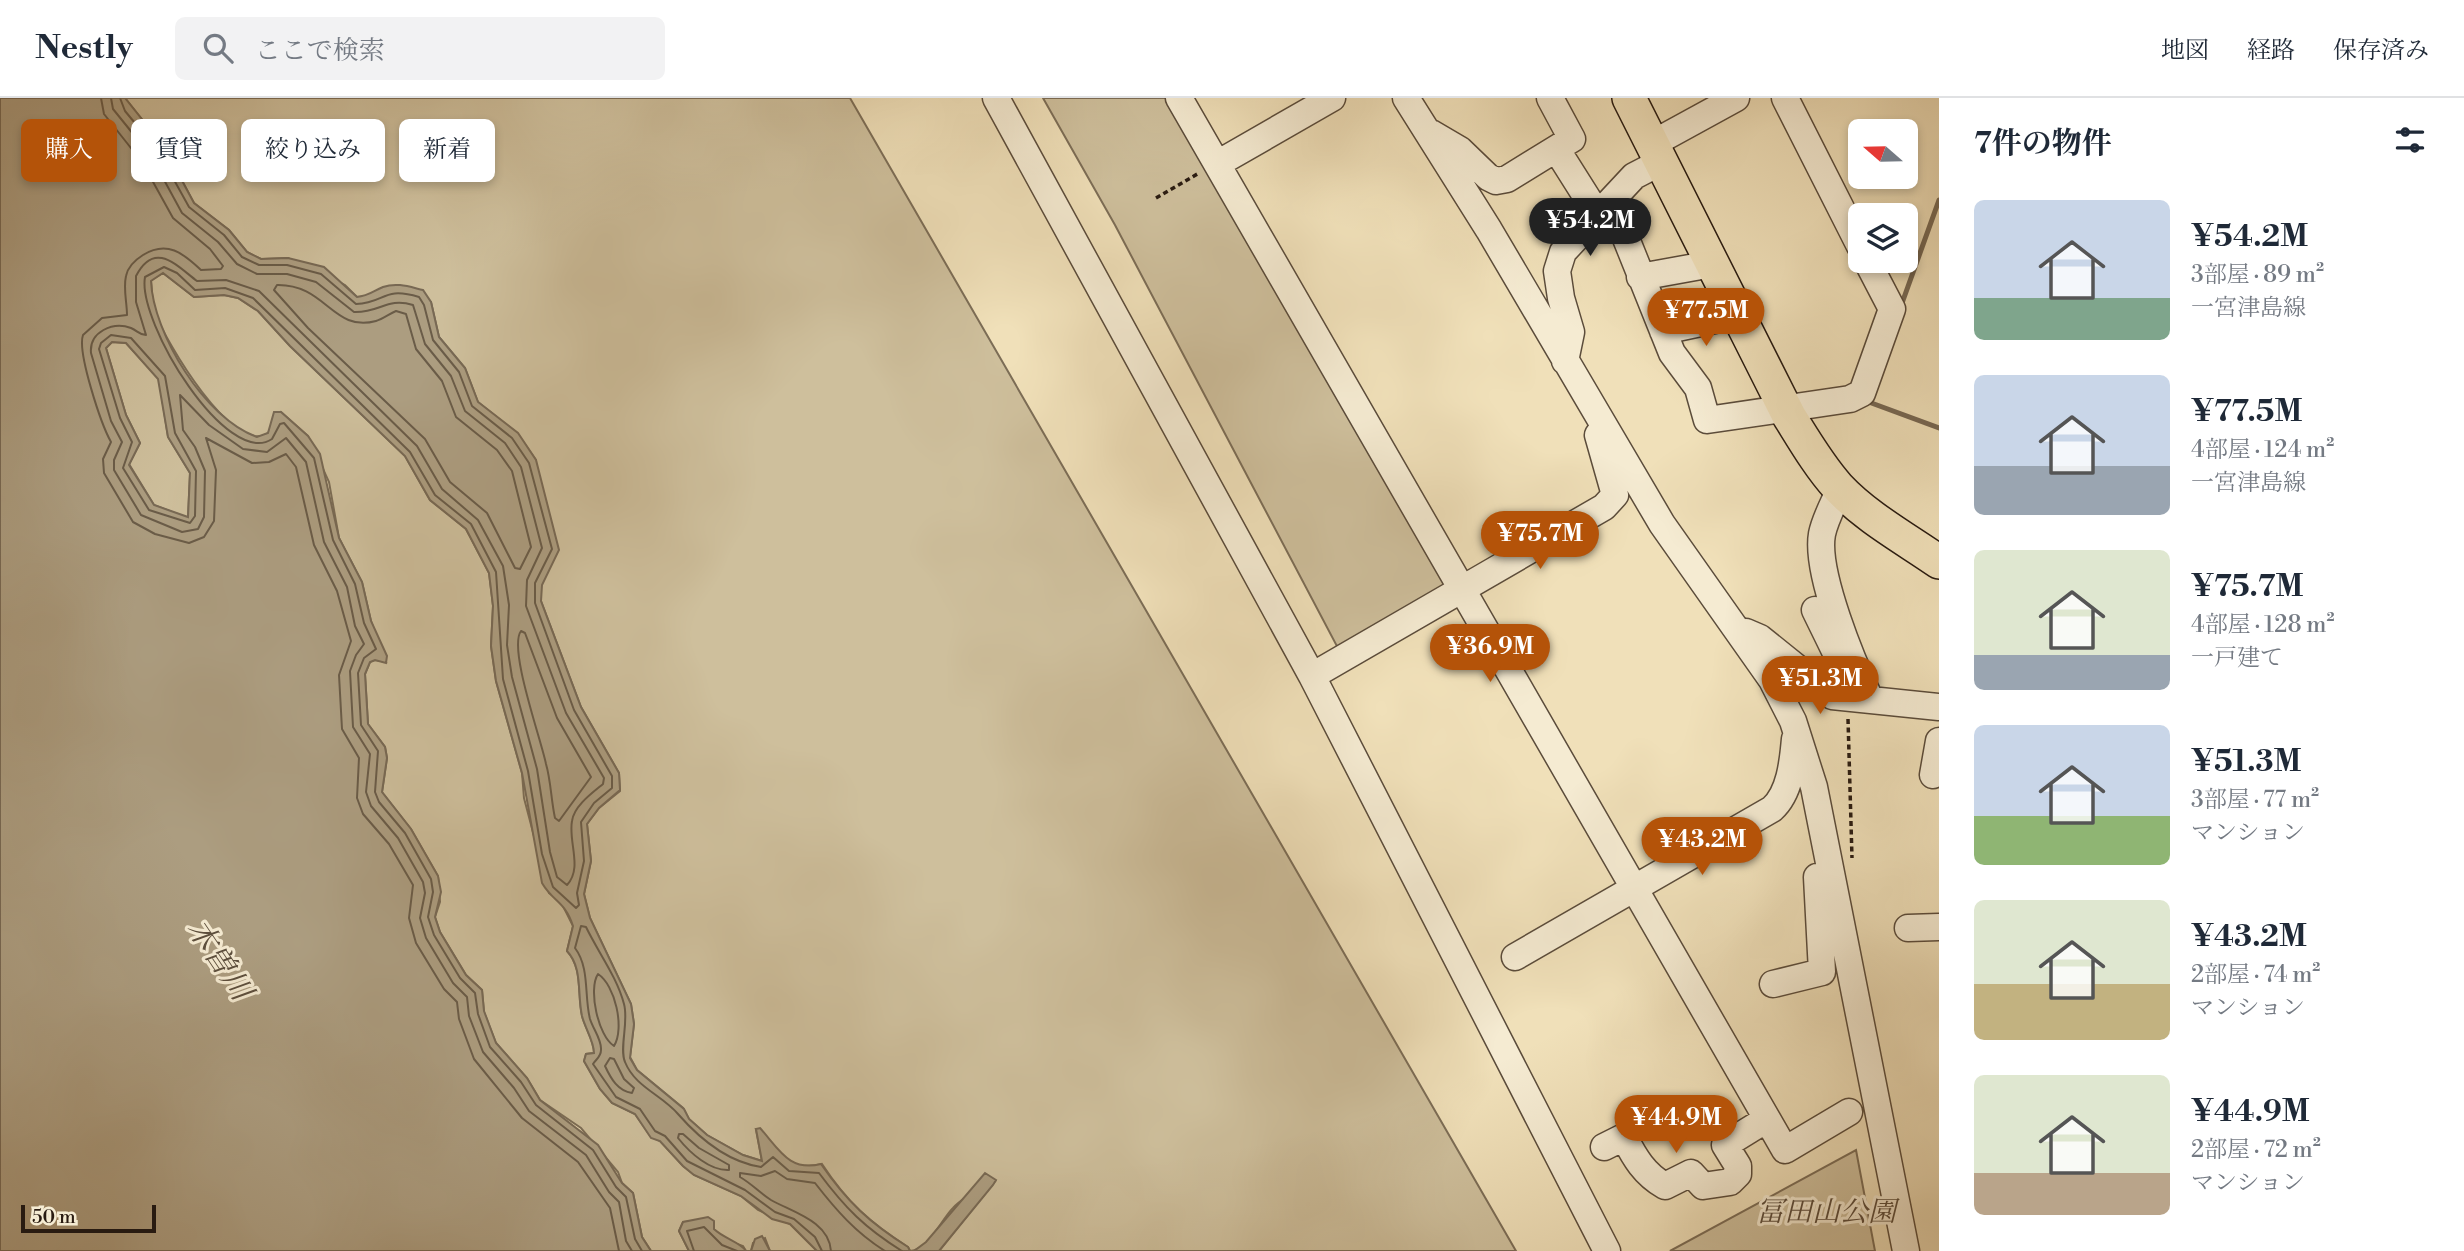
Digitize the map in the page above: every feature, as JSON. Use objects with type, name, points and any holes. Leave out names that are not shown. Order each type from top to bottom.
[{"type":"main road","points":[[1629,98],[1785,409],[1816,459],[1840,489],[1878,520],[1939,562]]},
{"type":"street","points":[[996,98],[1312,676],[1606,1251]]},
{"type":"street","points":[[1179,98],[1785,1150],[1849,1112]]},
{"type":"street","points":[[1217,164],[1332,98]]},
{"type":"street","points":[[1406,98],[1489,230],[1662,524],[1772,680],[1796,729],[1814,787],[1866,1038],[1906,1251]]},
{"type":"street","points":[[1426,131],[1460,150],[1496,181],[1507,179],[1572,139],[1550,98]]},
{"type":"street","points":[[1565,361],[1571,332],[1561,299],[1557,271],[1563,252],[1657,153],[1736,98]]},
{"type":"street","points":[[1785,98],[1848,222]]},
{"type":"street","points":[[1557,150],[1598,215],[1621,226],[1649,267],[1663,331],[1672,353],[1698,388],[1707,420],[1850,399],[1862,393],[1892,309],[1873,273]]},
{"type":"street","points":[[1649,267],[1712,264]]},
{"type":"street","points":[[1663,331],[1738,315]]},
{"type":"street","points":[[1312,676],[1604,507],[1615,495],[1597,440],[1599,419]]},
{"type":"street","points":[[1840,489],[1822,535],[1826,575],[1852,662],[1859,698]]},
{"type":"street","points":[[1815,610],[1849,686],[1859,698]]},
{"type":"street","points":[[1735,626],[1760,638],[1823,692],[1939,707]]},
{"type":"street","points":[[1515,957],[1781,801],[1793,765],[1796,729]]},
{"type":"street","points":[[1773,984],[1822,972],[1816,864],[1821,827]]},
{"type":"street","points":[[1909,928],[1939,927]]},
{"type":"street","points":[[1604,1147],[1624,1137],[1637,1162],[1650,1178],[1665,1186],[1691,1173],[1703,1186],[1730,1182],[1738,1174],[1738,1166],[1725,1145],[1768,1119]]},
{"type":"path","points":[[1156,198],[1217,164]]},
{"type":"path","points":[[1852,865],[1859,698]]},
{"type":"green space","points":[[125,98],[850,98],[1516,1251],[939,1251],[996,1180],[957,1204],[929,1240],[910,1251],[860,1211],[822,1164],[809,1166],[791,1162],[756,1130],[762,1161],[743,1155],[707,1135],[689,1119],[683,1108],[637,1070],[630,1057],[634,1024],[631,1004],[590,918],[584,894],[591,861],[587,824],[599,808],[620,791],[619,773],[581,707],[541,601],[536,460],[517,433],[478,402],[465,368],[439,337],[431,302],[382,288],[369,296],[357,297],[345,285],[288,258],[261,259],[247,252],[229,230],[194,203],[183,182],[227,182],[227,119],[142,119]]},
{"type":"green space","points":[[1043,98],[1172,98],[1455,588],[1340,652],[1115,225]]},
{"type":"green space","points":[[163,273],[194,297],[224,295],[238,298],[258,311],[290,346],[405,456],[430,500],[466,529],[489,573],[493,606],[491,646],[496,681],[522,773],[524,798],[549,893],[560,900],[573,926],[567,951],[575,965],[582,1016],[594,1053],[586,1054],[584,1061],[600,1089],[612,1103],[635,1114],[651,1137],[660,1141],[694,1175],[741,1196],[758,1210],[790,1224],[817,1251],[770,1251],[765,1238],[753,1243],[751,1251],[746,1251],[743,1246],[726,1240],[700,1221],[683,1222],[679,1231],[689,1251],[651,1251],[642,1237],[633,1193],[622,1183],[618,1172],[581,1128],[540,1100],[527,1078],[496,1043],[484,1012],[482,990],[466,975],[440,932],[435,917],[440,902],[438,876],[411,829],[382,792],[387,758],[385,747],[368,724],[365,674],[370,662],[386,662],[371,621],[362,582],[339,538],[329,482],[308,436],[281,412],[268,433],[254,436],[237,428],[202,392],[172,347],[155,313],[151,280]]},
{"type":"green space","points":[[112,342],[126,343],[159,379],[168,437],[190,473],[188,518],[154,505],[129,464],[140,443],[126,415],[106,348]]},
{"type":"green space","name":"冨田山公園","points":[[1856,1150],[1875,1251],[1670,1251]]},
{"type":"water","name":"木曽川","points":[[0,98],[125,98],[142,119],[131,119],[131,182],[183,182],[194,203],[229,230],[247,252],[261,259],[288,258],[324,267],[357,297],[393,285],[423,290],[431,302],[439,337],[465,368],[478,402],[518,433],[536,460],[559,550],[542,585],[541,601],[581,707],[619,773],[620,790],[599,808],[587,824],[591,861],[584,894],[590,918],[631,1004],[634,1024],[630,1058],[637,1070],[684,1109],[689,1119],[707,1135],[743,1155],[762,1161],[756,1129],[760,1128],[779,1151],[793,1162],[810,1166],[821,1164],[860,1211],[910,1251],[817,1251],[790,1224],[772,1219],[741,1196],[694,1175],[660,1141],[651,1138],[635,1114],[612,1103],[600,1089],[584,1061],[586,1054],[594,1053],[582,1016],[575,965],[567,951],[573,926],[563,906],[542,883],[522,773],[496,681],[491,646],[493,606],[489,573],[466,529],[430,500],[405,456],[290,346],[258,311],[238,298],[224,295],[194,297],[163,273],[151,281],[161,325],[172,348],[185,372],[219,412],[257,437],[268,433],[274,412],[281,412],[308,436],[320,454],[339,538],[362,582],[371,621],[387,656],[386,663],[375,660],[370,662],[365,674],[368,724],[385,747],[387,758],[382,792],[411,829],[438,876],[441,892],[435,917],[440,932],[466,975],[482,990],[484,1011],[496,1043],[527,1078],[540,1100],[598,1145],[622,1183],[633,1193],[642,1237],[651,1251],[0,1251]],"holes":[[[112,342],[126,343],[158,379],[168,437],[190,473],[188,517],[154,505],[129,465],[140,443],[126,415],[106,348]]]},
{"type":"water","points":[[985,1173],[996,1180],[939,1251],[914,1251],[926,1242]]},
{"type":"water","points":[[708,1217],[714,1221],[714,1229],[741,1245],[746,1251],[689,1251],[679,1231],[683,1222]]},
{"type":"water","points":[[762,1236],[770,1251],[751,1251],[755,1239]]},
{"type":"waterway","points":[[1901,306],[1939,200]]},
{"type":"waterway","points":[[1866,401],[1939,428]]}]
